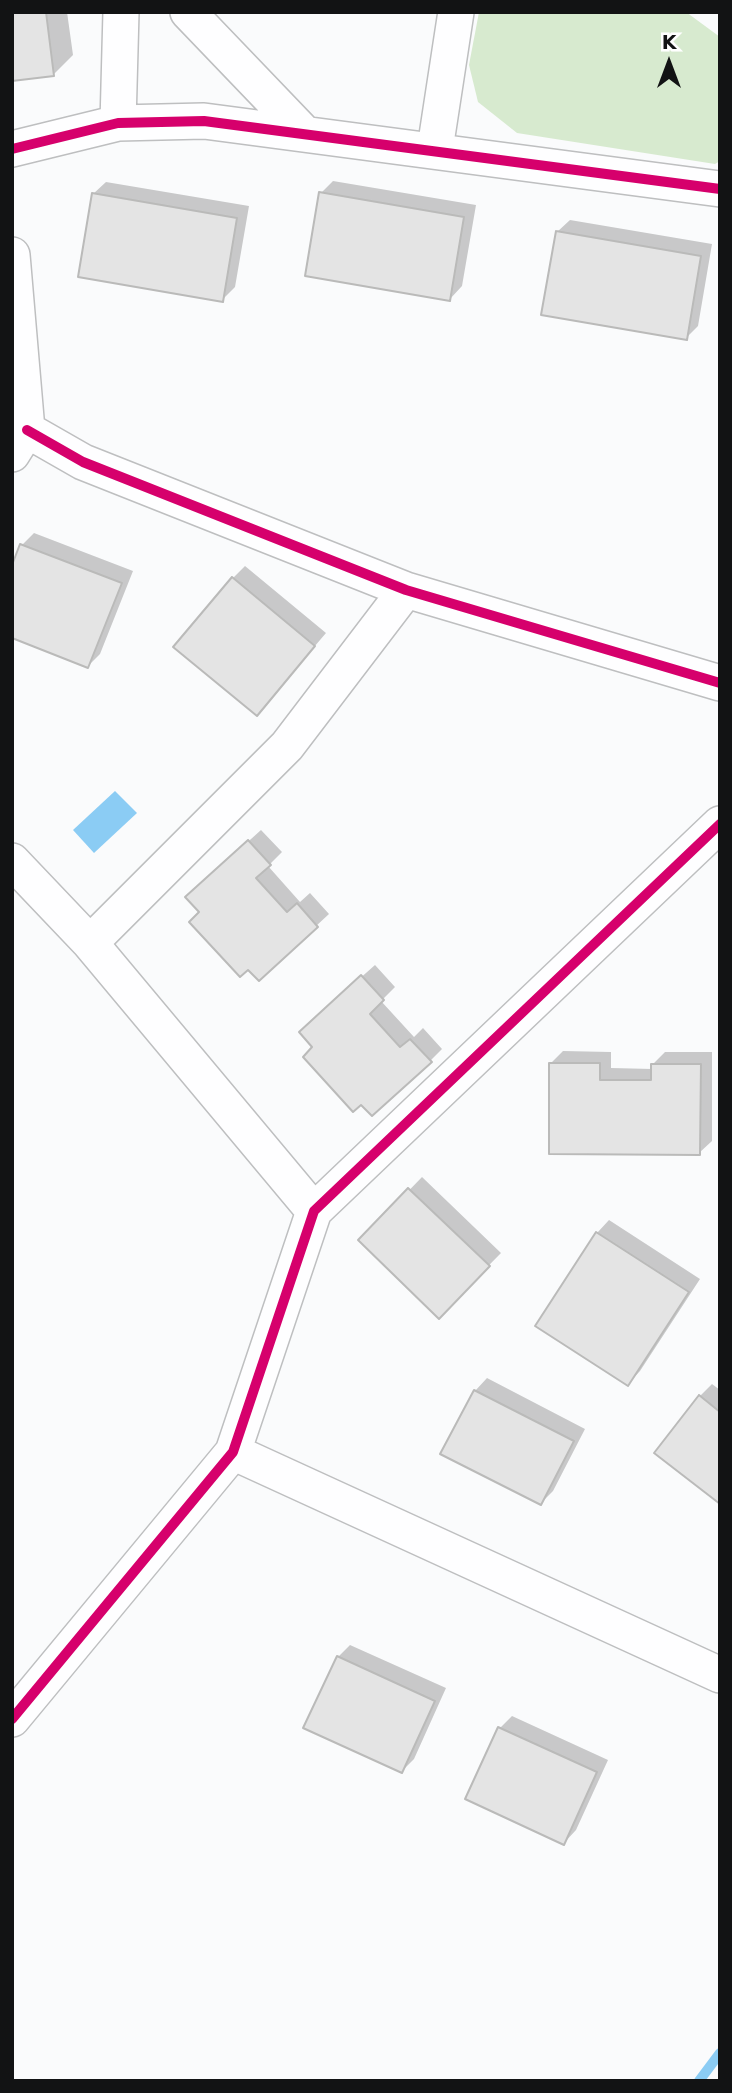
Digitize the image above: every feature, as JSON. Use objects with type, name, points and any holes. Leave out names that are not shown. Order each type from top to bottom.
[{"type":"street","points":[[118,123],[121,12]]},
{"type":"street","points":[[188,12],[305,134]]},
{"type":"street","points":[[435,149],[456,12]]},
{"type":"street","points":[[12,149],[118,123],[204,121],[718,186]]},
{"type":"street","points":[[12,255],[19,442],[83,462],[406,590],[720,682]]},
{"type":"street","points":[[90,943],[287,746],[406,590]]},
{"type":"street","points":[[12,1719],[233,1452],[314,1211],[720,824]]},
{"type":"street","points":[[12,860],[90,943],[314,1211]]},
{"type":"street","points":[[233,1452],[720,1675]]},
{"type":"green space","points":[[479,12],[686,12],[720,37],[720,161],[715,164],[517,133],[478,102],[469,65]]},
{"type":"water","points":[[115,791],[137,813],[94,853],[73,830]]},
{"type":"building","points":[[12,12],[46,12],[54,76],[12,81]]},
{"type":"building","points":[[319,192],[464,217],[450,301],[305,276]]},
{"type":"building","points":[[92,193],[237,218],[223,302],[78,277]]},
{"type":"building","points":[[556,231],[701,256],[687,340],[541,315]]},
{"type":"building","points":[[20,544],[122,583],[88,668],[12,638],[12,565]]},
{"type":"building","points":[[232,577],[315,646],[257,716],[173,647]]},
{"type":"building","points":[[248,840],[271,865],[256,878],[287,912],[297,903],[318,927],[259,981],[248,970],[240,977],[189,922],[199,912],[185,897]]},
{"type":"building","points":[[361,975],[384,1000],[370,1014],[400,1047],[410,1039],[432,1062],[372,1116],[361,1105],[353,1112],[303,1057],[312,1047],[299,1032]]},
{"type":"building","points":[[549,1063],[600,1063],[600,1080],[651,1080],[651,1064],[701,1064],[700,1155],[549,1154]]},
{"type":"building","points":[[408,1188],[490,1266],[439,1319],[358,1240]]},
{"type":"building","points":[[596,1232],[689,1292],[628,1386],[535,1326]]},
{"type":"building","points":[[474,1390],[574,1441],[541,1505],[440,1454]]},
{"type":"building","points":[[699,1395],[720,1412],[720,1504],[654,1453]]},
{"type":"building","points":[[337,1656],[435,1701],[402,1773],[303,1728]]},
{"type":"building","points":[[498,1727],[597,1772],[564,1845],[465,1799]]},
{"type":"waterway","points":[[699,2081],[720,2053]]},
{"type":"cycle path","points":[[12,149],[118,123],[204,121],[720,189]]},
{"type":"cycle path","points":[[27,430],[83,462],[406,590],[720,683]]},
{"type":"cycle path","points":[[12,1719],[233,1452],[314,1211],[720,824]]}]
